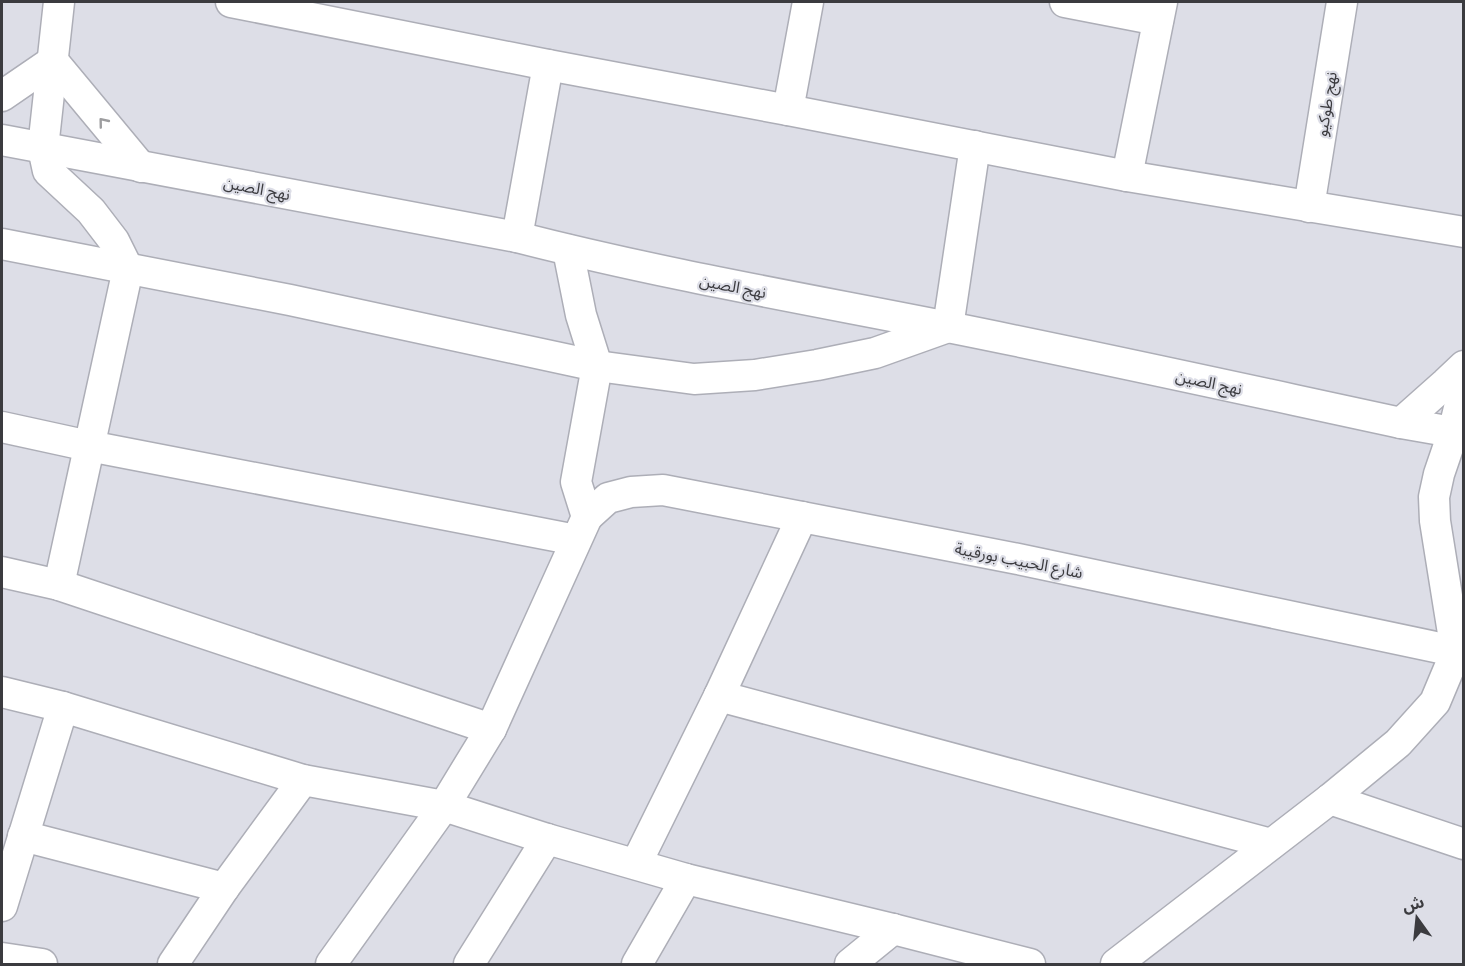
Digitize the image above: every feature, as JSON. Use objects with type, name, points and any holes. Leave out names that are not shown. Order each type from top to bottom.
[{"type":"street","points":[[59,2],[43,148],[48,171],[91,211],[114,241],[128,269],[59,585]]},
{"type":"street","points":[[231,2],[267,5],[548,65],[1127,176],[1464,232]]},
{"type":"street","points":[[788,110],[808,2]]},
{"type":"street","points":[[1065,2],[1160,11],[1127,176]]},
{"type":"street","name":"نهج طوكيو","points":[[1309,207],[1342,2]]},
{"type":"street","points":[[2,96],[53,61]]},
{"type":"street","points":[[53,61],[141,167]]},
{"type":"street","points":[[517,237],[548,65]]},
{"type":"street","name":"نهج الصين","points":[[2,140],[517,237],[703,280],[948,327],[1458,434]]},
{"type":"street","points":[[2,244],[290,300],[597,366],[694,379],[755,375],[875,353],[948,327],[975,146]]},
{"type":"street","points":[[331,964],[444,806],[491,729],[581,529],[576,482],[597,366],[581,315],[568,250]]},
{"type":"street","points":[[1401,423],[1464,366]]},
{"type":"street","points":[[1116,964],[1398,744],[1435,702],[1460,653],[1435,521],[1434,496],[1439,474],[1458,434],[1464,387]]},
{"type":"street","points":[[2,428],[89,446],[581,529]]},
{"type":"street","name":"شارع الحبيب بورقيبة","points":[[581,529],[608,498],[631,492],[663,490],[1018,559],[1460,653]]},
{"type":"street","points":[[636,864],[719,696],[802,517]]},
{"type":"street","points":[[2,572],[59,585],[491,729]]},
{"type":"street","points":[[2,692],[63,706],[303,780],[444,806],[547,839],[686,879],[1030,964]]},
{"type":"street","points":[[719,696],[1271,844]]},
{"type":"street","points":[[2,906],[63,706]]},
{"type":"street","points":[[173,964],[224,888],[303,780]]},
{"type":"street","points":[[1330,799],[1464,844]]},
{"type":"street","points":[[23,836],[224,888]]},
{"type":"street","points":[[469,964],[547,839]]},
{"type":"street","points":[[637,964],[686,879]]},
{"type":"street","points":[[850,964],[893,929]]},
{"type":"street","points":[[2,958],[42,964]]}]
